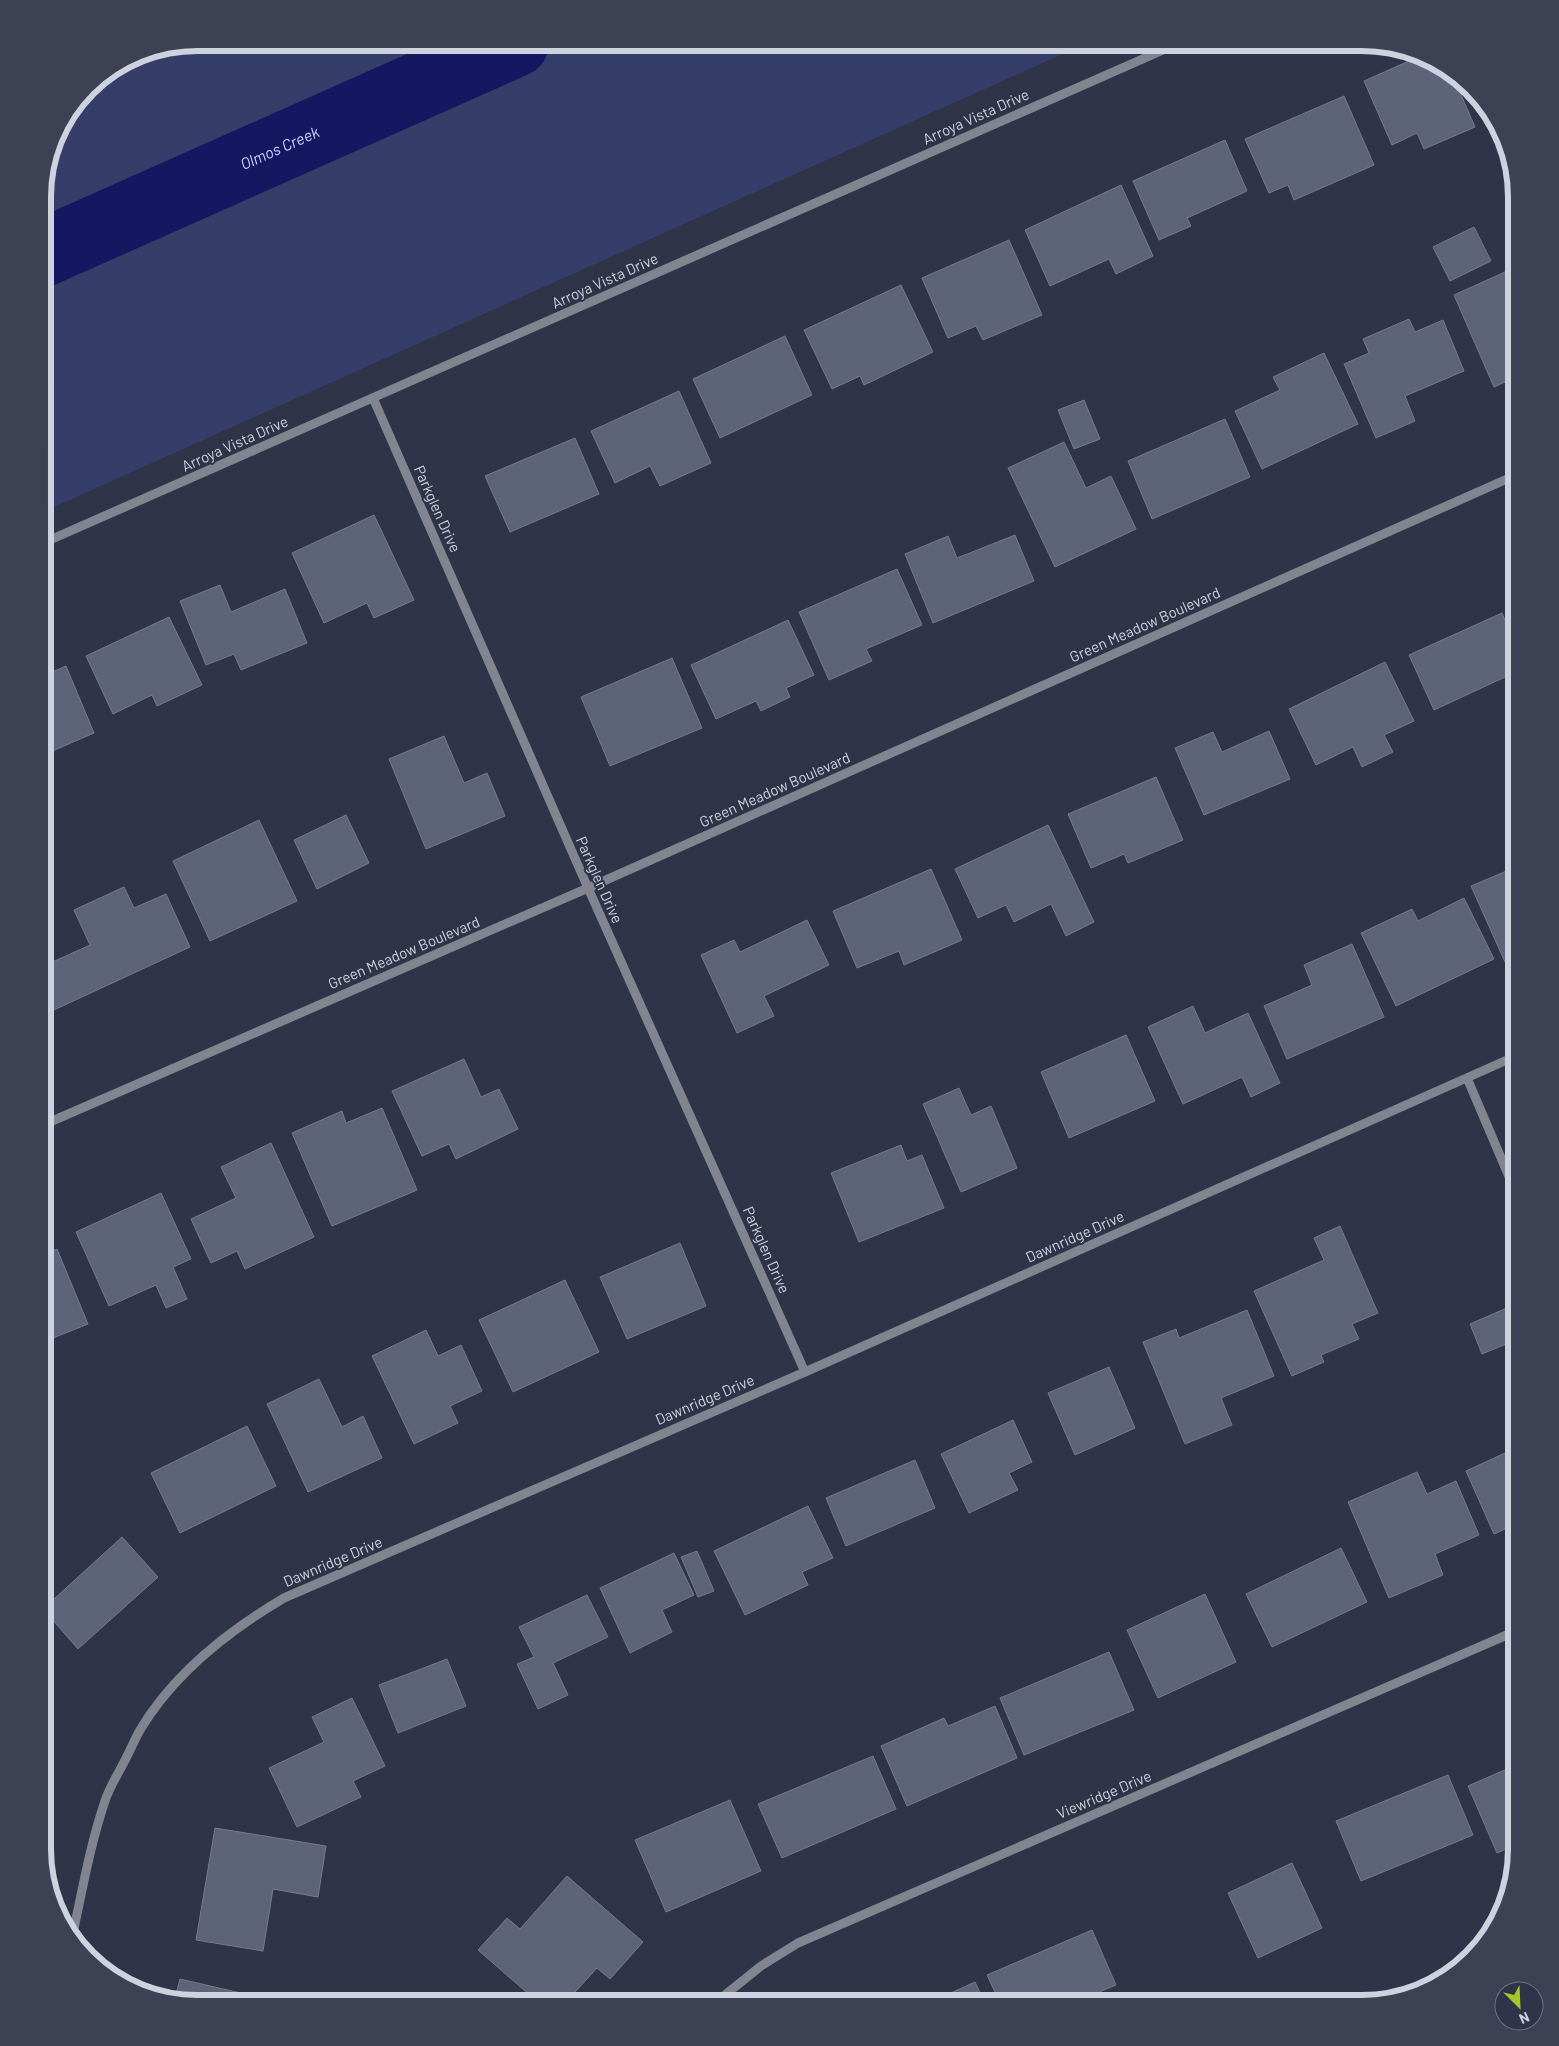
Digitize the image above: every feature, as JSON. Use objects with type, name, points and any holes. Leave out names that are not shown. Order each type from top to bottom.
[{"type":"street","name":"Arroya Vista Drive","points":[[52,540],[1159,52]]},
{"type":"street","name":"Parkglen Drive","points":[[373,398],[588,888],[805,1372]]},
{"type":"street","name":"Green Meadow Boulevard","points":[[51,1121],[588,888],[1508,479]]},
{"type":"street","name":"Dawnridge Drive","points":[[74,1927],[94,1837],[105,1799],[141,1729],[158,1705],[190,1668],[219,1641],[250,1618],[284,1598],[805,1372],[1508,1060]]},
{"type":"street","points":[[1467,1078],[1508,1174]]},
{"type":"street","name":"Viewridge Drive","points":[[723,1995],[761,1966],[798,1943],[1508,1634]]},
{"type":"shaded area","points":[[187,52],[1067,52],[52,508],[52,178],[62,141],[87,101],[108,81],[141,62],[168,54]]},
{"type":"building","points":[[1412,60],[1418,62],[1451,81],[1458,87],[1475,127],[1424,149],[1417,133],[1392,145],[1364,81]]},
{"type":"building","points":[[1344,96],[1374,165],[1294,200],[1288,185],[1269,193],[1245,139]]},
{"type":"building","points":[[1225,140],[1247,191],[1187,218],[1191,226],[1159,240],[1133,181]]},
{"type":"building","points":[[1121,185],[1153,256],[1116,274],[1109,259],[1050,286],[1025,230]]},
{"type":"building","points":[[1474,227],[1491,261],[1450,281],[1433,247]]},
{"type":"building","points":[[1009,240],[1042,315],[983,340],[976,326],[948,338],[922,278]]},
{"type":"building","points":[[1508,271],[1508,381],[1494,387],[1454,295]]},
{"type":"building","points":[[901,285],[933,352],[864,385],[860,376],[832,389],[804,330]]},
{"type":"building","points":[[1409,319],[1415,332],[1443,320],[1464,371],[1405,396],[1415,421],[1376,438],[1344,364],[1369,353],[1363,339]]},
{"type":"building","points":[[785,336],[812,395],[720,438],[693,379]]},
{"type":"building","points":[[1324,353],[1358,424],[1262,469],[1235,411],[1280,390],[1273,377]]},
{"type":"building","points":[[679,391],[711,463],[660,486],[650,466],[615,483],[591,431]]},
{"type":"building","points":[[1084,400],[1100,439],[1074,449],[1058,410]]},
{"type":"building","points":[[1225,419],[1250,477],[1152,519],[1128,461]]},
{"type":"building","points":[[575,438],[599,494],[510,532],[485,476]]},
{"type":"building","points":[[1064,442],[1086,488],[1111,476],[1136,529],[1055,567],[1008,468]]},
{"type":"building","points":[[374,515],[414,600],[374,618],[367,603],[324,623],[292,553]]},
{"type":"building","points":[[1015,535],[1034,581],[933,623],[905,554],[948,536],[957,558]]},
{"type":"building","points":[[897,569],[922,625],[866,649],[872,661],[829,680],[799,612]]},
{"type":"building","points":[[220,585],[231,612],[285,589],[307,643],[241,670],[234,654],[206,665],[180,601]]},
{"type":"building","points":[[1502,613],[1508,627],[1508,676],[1434,710],[1409,655]]},
{"type":"building","points":[[169,617],[202,685],[157,706],[152,695],[113,714],[86,656]]},
{"type":"building","points":[[788,620],[814,675],[786,688],[790,697],[761,711],[756,701],[716,719],[691,665]]},
{"type":"building","points":[[672,658],[702,728],[610,766],[581,697]]},
{"type":"building","points":[[1385,662],[1414,721],[1384,735],[1393,752],[1362,767],[1353,747],[1316,765],[1289,709]]},
{"type":"building","points":[[66,666],[94,733],[52,751],[52,672]]},
{"type":"building","points":[[1269,731],[1290,779],[1204,815],[1175,748],[1213,732],[1222,752]]},
{"type":"building","points":[[444,736],[464,783],[487,773],[505,816],[426,849],[389,759]]},
{"type":"building","points":[[1156,777],[1183,840],[1128,863],[1124,854],[1091,868],[1068,814]]},
{"type":"building","points":[[346,815],[369,863],[317,889],[294,840]]},
{"type":"building","points":[[259,820],[297,901],[210,941],[173,861]]},
{"type":"building","points":[[1048,825],[1094,922],[1066,936],[1051,904],[1014,922],[1006,905],[978,918],[955,869]]},
{"type":"building","points":[[931,869],[962,940],[904,965],[899,951],[857,968],[833,911]]},
{"type":"building","points":[[1508,870],[1508,961],[1505,962],[1471,886]]},
{"type":"building","points":[[124,887],[134,908],[166,894],[190,947],[52,1011],[52,962],[90,945],[74,910]]},
{"type":"building","points":[[1464,898],[1494,959],[1396,1006],[1361,933],[1412,909],[1418,921]]},
{"type":"building","points":[[807,920],[829,965],[764,996],[774,1016],[737,1033],[701,955],[734,940],[740,952]]},
{"type":"building","points":[[1352,944],[1384,1017],[1287,1059],[1264,1006],[1312,985],[1304,965]]},
{"type":"building","points":[[1193,1006],[1205,1033],[1248,1013],[1280,1083],[1251,1097],[1242,1077],[1183,1104],[1148,1027]]},
{"type":"building","points":[[1126,1035],[1155,1101],[1069,1138],[1041,1072]]},
{"type":"building","points":[[464,1059],[481,1097],[499,1089],[518,1129],[456,1159],[449,1144],[422,1156],[392,1091]]},
{"type":"building","points":[[959,1088],[971,1115],[991,1106],[1017,1168],[961,1192],[923,1104]]},
{"type":"building","points":[[382,1108],[417,1190],[332,1226],[292,1133],[342,1111],[346,1123]]},
{"type":"building","points":[[271,1143],[314,1237],[245,1269],[237,1251],[211,1263],[191,1219],[236,1198],[221,1167]]},
{"type":"building","points":[[901,1145],[907,1161],[922,1155],[944,1208],[859,1242],[831,1173]]},
{"type":"building","points":[[161,1193],[191,1259],[173,1267],[187,1299],[166,1308],[156,1285],[109,1306],[76,1232]]},
{"type":"building","points":[[1340,1226],[1378,1313],[1352,1324],[1359,1339],[1321,1355],[1324,1362],[1292,1376],[1254,1291],[1324,1260],[1314,1238]]},
{"type":"building","points":[[680,1243],[706,1306],[627,1339],[600,1277]]},
{"type":"building","points":[[57,1249],[88,1324],[51,1339],[51,1251]]},
{"type":"building","points":[[565,1280],[599,1352],[513,1392],[479,1320]]},
{"type":"building","points":[[1508,1307],[1508,1343],[1482,1354],[1470,1324]]},
{"type":"building","points":[[1247,1310],[1274,1376],[1221,1398],[1232,1425],[1185,1444],[1143,1342],[1176,1329],[1179,1338]]},
{"type":"building","points":[[426,1330],[438,1356],[461,1345],[482,1391],[450,1406],[458,1423],[414,1444],[372,1356]]},
{"type":"building","points":[[1109,1367],[1135,1428],[1075,1455],[1048,1393]]},
{"type":"building","points":[[319,1379],[342,1427],[363,1416],[382,1458],[308,1492],[267,1404]]},
{"type":"building","points":[[1013,1420],[1032,1462],[1009,1473],[1018,1490],[969,1513],[941,1454]]},
{"type":"building","points":[[247,1426],[276,1486],[180,1533],[151,1473]]},
{"type":"building","points":[[1508,1452],[1508,1528],[1494,1534],[1466,1471]]},
{"type":"building","points":[[915,1460],[935,1508],[846,1546],[826,1498]]},
{"type":"building","points":[[1417,1472],[1427,1494],[1456,1481],[1479,1535],[1435,1554],[1443,1575],[1389,1598],[1348,1502]]},
{"type":"building","points":[[808,1506],[833,1558],[802,1572],[808,1585],[745,1615],[714,1551]]},
{"type":"building","points":[[122,1537],[158,1577],[78,1649],[51,1618],[51,1602]]},
{"type":"building","points":[[1341,1548],[1367,1602],[1272,1647],[1246,1594]]},
{"type":"building","points":[[697,1551],[714,1591],[698,1597],[681,1557]]},
{"type":"building","points":[[674,1553],[694,1595],[662,1610],[672,1632],[630,1653],[600,1588]]},
{"type":"building","points":[[1205,1594],[1236,1662],[1158,1698],[1127,1630]]},
{"type":"building","points":[[587,1595],[608,1637],[553,1663],[568,1695],[538,1709],[517,1664],[534,1657],[519,1627]]},
{"type":"building","points":[[1109,1652],[1134,1710],[1024,1755],[1000,1698]]},
{"type":"building","points":[[447,1659],[466,1706],[398,1733],[379,1685]]},
{"type":"building","points":[[352,1698],[385,1766],[353,1781],[361,1797],[297,1827],[269,1768],[324,1742],[312,1717]]},
{"type":"building","points":[[995,1706],[1017,1758],[907,1806],[881,1746],[944,1718],[948,1726]]},
{"type":"building","points":[[873,1756],[896,1809],[782,1858],[758,1804]]},
{"type":"building","points":[[1508,1768],[1508,1848],[1497,1853],[1468,1786]]},
{"type":"building","points":[[1448,1775],[1473,1835],[1361,1881],[1336,1821]]},
{"type":"building","points":[[730,1800],[761,1871],[666,1912],[635,1840]]},
{"type":"building","points":[[215,1828],[326,1846],[318,1897],[273,1889],[263,1951],[196,1940]]},
{"type":"building","points":[[1292,1863],[1322,1928],[1258,1958],[1228,1893]]},
{"type":"building","points":[[567,1876],[643,1942],[610,1979],[597,1968],[572,1995],[530,1995],[478,1950],[507,1918],[520,1929]]},
{"type":"building","points":[[1092,1930],[1116,1985],[1092,1995],[996,1995],[987,1975]]},
{"type":"building","points":[[180,1979],[249,1995],[197,1995],[176,1994]]},
{"type":"building","points":[[975,1982],[981,1995],[947,1995]]},
{"type":"waterway","name":"Olmos Creek","points":[[52,249],[495,52]]}]
